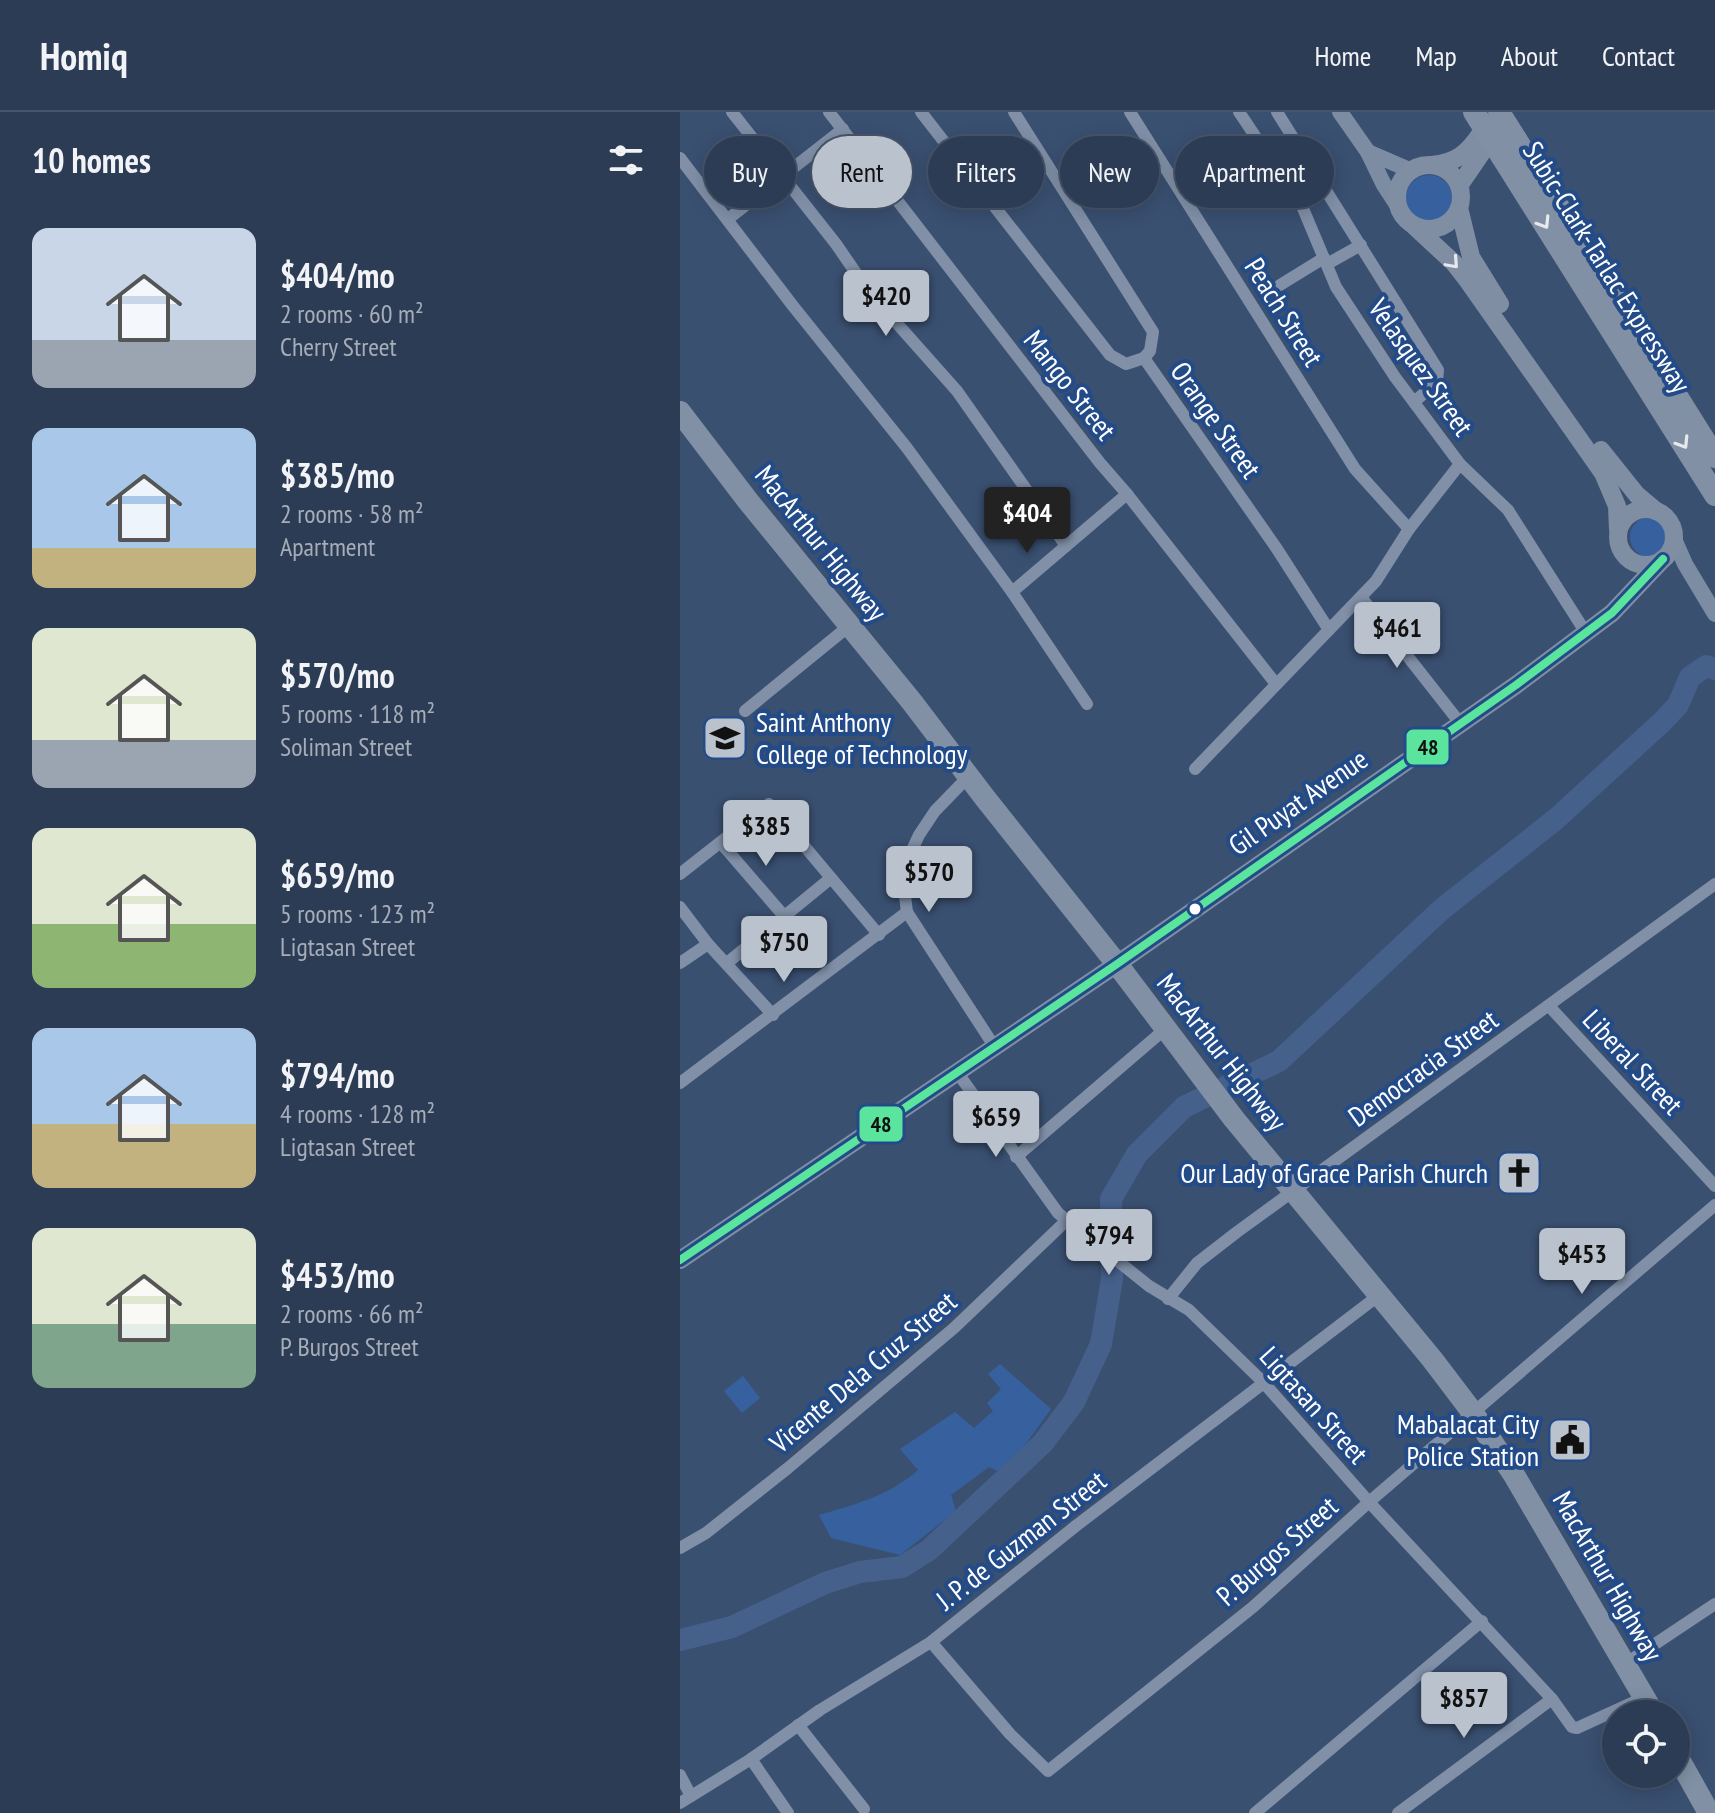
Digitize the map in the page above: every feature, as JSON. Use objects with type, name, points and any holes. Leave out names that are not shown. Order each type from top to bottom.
[{"type":"highway","name":"Subic-Clark-Tarlac Expressway","points":[[1474,112],[1509,148],[1715,457]]},
{"type":"highway","name":"Subic-Clark-Tarlac Expressway","points":[[1497,112],[1509,148],[1715,495]]},
{"type":"highway","name":"MacArthur Highway","points":[[680,412],[912,702],[1117,964],[1188,1061],[1473,1413],[1514,1475],[1646,1700]]},
{"type":"highway","points":[[1690,1779],[1709,1813]]},
{"type":"main road","points":[[1340,112],[1368,152],[1375,170],[1403,215],[1454,263],[1468,281],[1603,473],[1617,506],[1619,546],[1630,576],[1629,592],[1625,598]]},
{"type":"main road","points":[[1399,208],[1399,187],[1420,168],[1450,164],[1463,156],[1497,112]]},
{"type":"main road","points":[[1511,112],[1459,186],[1459,208],[1471,257],[1480,275],[1616,471],[1637,495],[1670,522],[1668,551]]},
{"type":"main road","points":[[1368,152],[1450,174],[1459,186]]},
{"type":"main road","points":[[1414,226],[1437,228],[1450,221],[1459,208]]},
{"type":"main road","points":[[1618,529],[1633,511],[1645,508],[1656,511]]},
{"type":"main road","points":[[1625,556],[1635,563],[1646,565],[1668,551]]},
{"type":"main road","points":[[1668,551],[1687,568],[1715,614]]},
{"type":"main road","name":"Gil Puyat Avenue","points":[[680,1260],[1117,964],[1586,633],[1612,613],[1668,551]]},
{"type":"street","points":[[732,112],[751,136]]},
{"type":"street","name":"Mango Street","points":[[829,112],[1100,463],[1276,684]]},
{"type":"street","points":[[921,112],[1110,355],[1126,364],[1144,358]]},
{"type":"street","name":"Orange Street","points":[[1014,112],[1153,332],[1150,351],[1144,358],[1277,549],[1329,630]]},
{"type":"street","name":"Peach Street","points":[[1130,112],[1355,469],[1409,529]]},
{"type":"street","name":"Velasquez Street","points":[[1239,112],[1302,206],[1336,287],[1460,464],[1508,510],[1586,633]]},
{"type":"street","points":[[1277,112],[1438,370],[1437,382],[1414,402]]},
{"type":"street","points":[[796,165],[843,129]]},
{"type":"street","points":[[680,158],[907,448],[1012,592],[1087,704]]},
{"type":"street","points":[[796,194],[869,292],[957,391],[1066,546]]},
{"type":"street","points":[[728,219],[742,208]]},
{"type":"street","points":[[1280,285],[1361,245]]},
{"type":"street","points":[[1195,769],[1376,581],[1409,529],[1460,464]]},
{"type":"street","points":[[1012,592],[1127,494]]},
{"type":"street","points":[[1361,597],[1460,723]]},
{"type":"street","points":[[745,711],[849,626]]},
{"type":"street","points":[[969,776],[935,811],[910,855],[903,880],[907,912],[994,1046]]},
{"type":"street","points":[[680,874],[769,804],[879,935]]},
{"type":"street","points":[[721,843],[784,916]]},
{"type":"street","points":[[727,963],[831,878]]},
{"type":"street","name":"Democracia Street","points":[[1168,1299],[1197,1263],[1715,884]]},
{"type":"street","points":[[680,907],[708,944],[773,1015]]},
{"type":"street","points":[[680,1083],[907,912]]},
{"type":"street","points":[[680,963],[708,944]]},
{"type":"street","name":"Liberal Street","points":[[1549,1006],[1715,1186]]},
{"type":"street","points":[[1016,1157],[1164,1030]]},
{"type":"street","name":"Ligtasan Street","points":[[957,1072],[1016,1157],[1066,1221],[1149,1286],[1189,1310],[1263,1382],[1369,1502],[1552,1699],[1572,1727],[1602,1720]]},
{"type":"street","name":"P. Burgos Street","points":[[931,1642],[1010,1734],[1048,1771],[1253,1607],[1369,1502],[1715,1205]]},
{"type":"street","name":"Vicente Dela Cruz Street","points":[[680,1548],[706,1533],[741,1505],[954,1328],[1066,1221]]},
{"type":"street","name":"J. P. de Guzman Street","points":[[686,1799],[931,1642],[1378,1296]]},
{"type":"street","points":[[1625,1664],[1715,1604]]},
{"type":"street","points":[[1255,1813],[1482,1621]]},
{"type":"street","points":[[1398,1813],[1552,1699]]},
{"type":"street","points":[[798,1725],[864,1809]]},
{"type":"street","points":[[751,1759],[788,1813]]},
{"type":"street","points":[[680,1775],[686,1799]]},
{"type":"shaded area","points":[[1429,175],[1445,182],[1452,198],[1445,214],[1429,221],[1413,214],[1406,198],[1413,182]]},
{"type":"shaded area","points":[[1650,517],[1664,523],[1670,537],[1664,551],[1650,557],[1636,551],[1630,537],[1636,523]]},
{"type":"shaded area","points":[[1000,1364],[1051,1409],[1004,1474],[989,1467],[951,1495],[956,1511],[900,1555],[831,1538],[819,1515],[884,1493],[918,1470],[900,1449],[955,1412],[974,1428],[993,1411],[987,1403],[1001,1389],[988,1374]]},
{"type":"shaded area","points":[[743,1376],[760,1398],[742,1413],[724,1391]]},
{"type":"waterway","points":[[680,1640],[732,1627],[825,1583],[860,1572],[902,1567],[929,1550],[1043,1443],[1074,1402],[1101,1344],[1112,1279],[1111,1199],[1137,1154],[1184,1107],[1279,1061],[1442,909],[1556,819],[1662,722],[1678,705],[1690,677],[1706,666],[1715,669]]},
{"type":"transit line","name":"48","points":[[680,1260],[1117,964],[1516,685],[1612,613],[1663,559]]},
{"type":"place","name":"Saint Anthony College of Technology","points":[[725,738]]},
{"type":"place","name":"Our Lady of Grace Parish Church","points":[[1519,1173]]},
{"type":"place","name":"Mabalacat City Police Station","points":[[1570,1440]]}]
